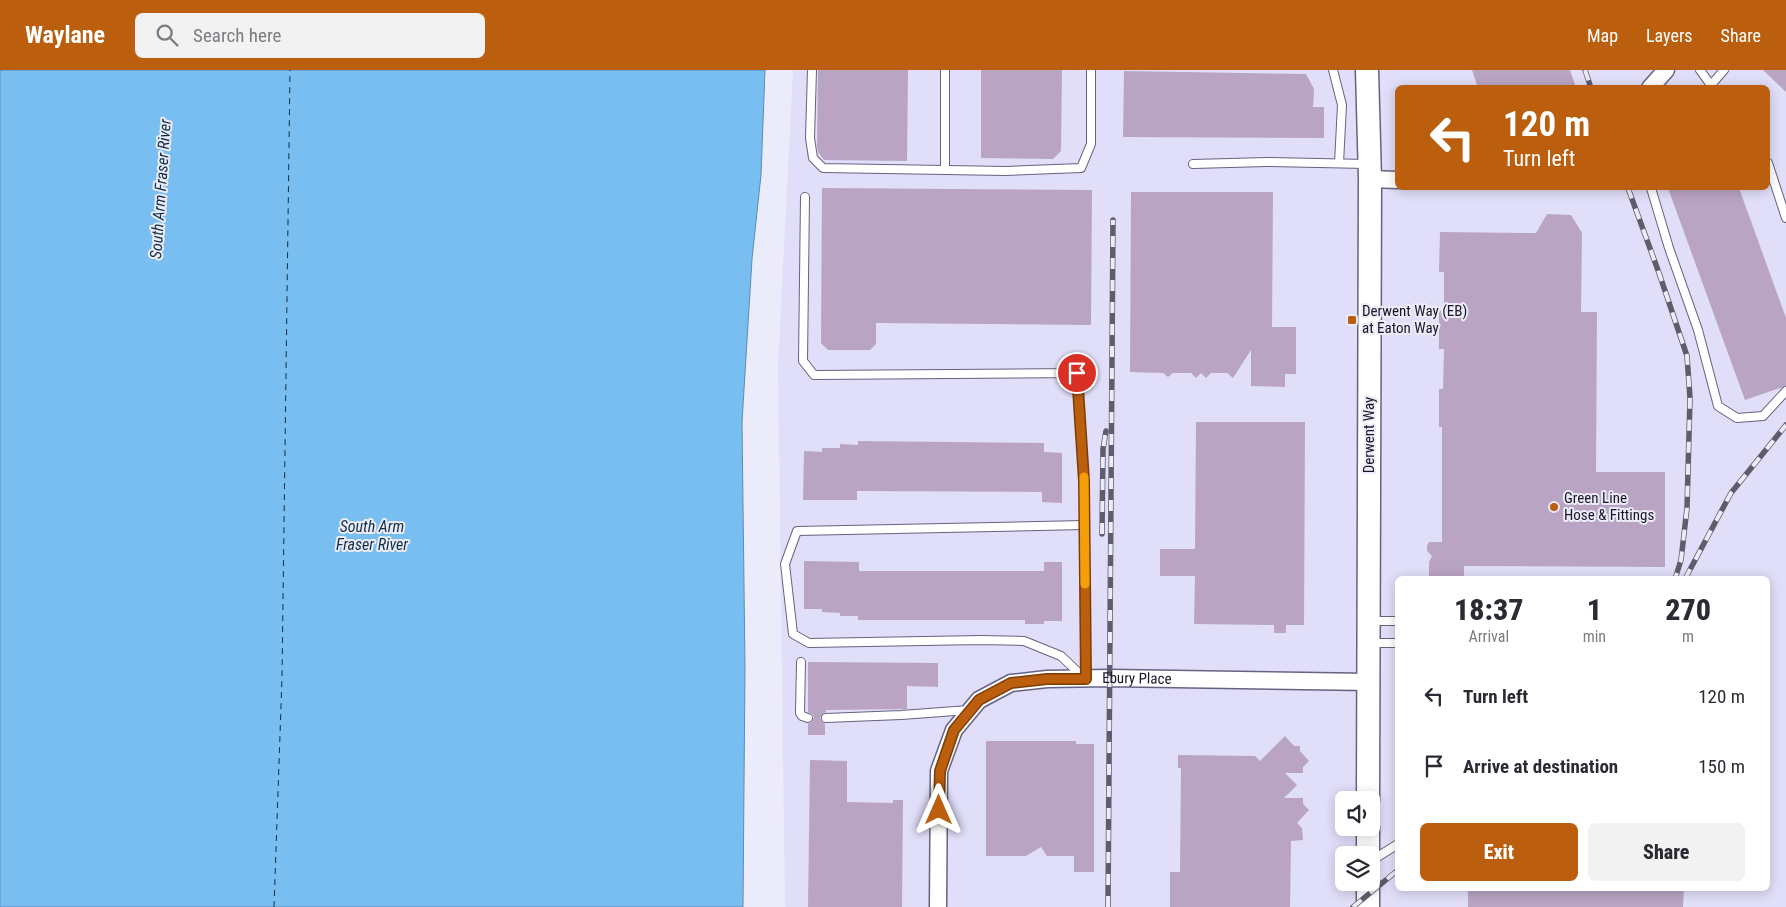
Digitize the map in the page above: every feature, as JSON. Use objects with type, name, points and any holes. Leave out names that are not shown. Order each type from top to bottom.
[{"type":"street","name":"Derwent Way","points":[[1367,70],[1370,172],[1368,791]]},
{"type":"street","points":[[1653,85],[1666,70]]},
{"type":"street","points":[[1370,172],[1395,179]]},
{"type":"street","name":"Ebury Place","points":[[938,907],[940,771],[954,730],[979,700],[1011,683],[1047,679],[1110,678],[1369,682]]},
{"type":"street","points":[[1368,891],[1368,907]]},
{"type":"lane","points":[[812,70],[811,145],[813,158],[823,168],[1006,171],[1080,168],[1091,144],[1091,70]]},
{"type":"lane","points":[[945,70],[945,170]]},
{"type":"lane","points":[[1333,70],[1342,105],[1338,163]]},
{"type":"lane","points":[[1700,70],[1711,85]]},
{"type":"lane","points":[[1713,85],[1724,70]]},
{"type":"lane","points":[[1193,164],[1218,162],[1338,163],[1370,172]]},
{"type":"lane","points":[[1770,169],[1786,218]]},
{"type":"lane","points":[[1652,190],[1669,248],[1698,330],[1718,406],[1737,418],[1763,416],[1786,391]]},
{"type":"lane","points":[[805,197],[803,361],[814,375],[1077,373],[1084,481],[1086,679]]},
{"type":"lane","points":[[1084,525],[797,531],[786,564],[792,634],[809,642],[1024,641],[1061,656],[1086,679]]},
{"type":"lane","points":[[1369,632],[1395,622]]},
{"type":"lane","points":[[1369,632],[1395,642]]},
{"type":"lane","points":[[801,662],[800,713],[808,718]]},
{"type":"lane","points":[[826,718],[971,710]]},
{"type":"lane","points":[[1380,855],[1395,846]]},
{"type":"shaded area","points":[[793,70],[1786,70],[1786,907],[785,907],[778,366]]},
{"type":"water","name":"South Arm Fraser River","points":[[0,70],[765,70],[761,175],[752,259],[742,422],[745,667],[743,907],[0,907]]},
{"type":"building","points":[[818,70],[908,70],[907,161],[824,160],[818,152],[817,146]]},
{"type":"building","points":[[981,70],[1062,70],[1061,151],[1053,159],[981,158]]},
{"type":"building","points":[[1472,70],[1570,70],[1575,85],[1477,85]]},
{"type":"building","points":[[1763,70],[1786,70],[1786,92]]},
{"type":"building","points":[[1124,71],[1306,74],[1314,89],[1313,107],[1324,107],[1324,138],[1123,137]]},
{"type":"building","points":[[822,188],[1092,190],[1091,325],[876,323],[876,344],[870,350],[828,350],[821,343]]},
{"type":"building","points":[[1669,190],[1740,190],[1786,318],[1786,386],[1745,400]]},
{"type":"building","points":[[1131,192],[1273,192],[1272,327],[1296,327],[1296,374],[1285,374],[1285,387],[1251,386],[1251,350],[1233,378],[1227,373],[1211,373],[1206,378],[1201,373],[1196,378],[1191,373],[1173,373],[1168,377],[1163,373],[1130,372]]},
{"type":"building","points":[[1547,214],[1571,215],[1582,233],[1581,312],[1597,312],[1596,472],[1665,472],[1665,567],[1464,566],[1464,576],[1429,576],[1429,562],[1432,556],[1427,551],[1427,546],[1429,542],[1442,542],[1442,427],[1439,427],[1439,389],[1443,389],[1444,349],[1439,349],[1439,311],[1444,311],[1444,272],[1439,272],[1440,232],[1536,233]]},
{"type":"building","points":[[1196,422],[1305,422],[1304,625],[1286,625],[1286,633],[1274,633],[1274,625],[1194,624],[1195,576],[1160,576],[1160,549],[1195,549]]},
{"type":"building","points":[[858,441],[1044,443],[1044,452],[1062,453],[1062,503],[1042,502],[1042,492],[857,491],[857,500],[803,500],[804,451],[822,452],[822,448],[840,448],[840,444],[858,445]]},
{"type":"building","points":[[804,561],[859,562],[859,571],[1044,571],[1044,562],[1062,562],[1062,621],[1044,621],[1044,624],[1025,624],[1025,620],[858,620],[858,616],[840,616],[840,613],[822,612],[822,609],[804,609]]},
{"type":"building","points":[[808,662],[938,663],[938,687],[907,686],[907,709],[826,710],[820,718],[825,724],[825,735],[808,735],[808,724],[812,722],[814,717],[808,712]]},
{"type":"building","points":[[1285,736],[1294,746],[1300,746],[1300,751],[1309,761],[1303,767],[1303,773],[1285,773],[1297,785],[1284,798],[1303,798],[1303,804],[1309,810],[1297,823],[1302,828],[1303,840],[1291,841],[1290,907],[1170,907],[1170,872],[1180,872],[1181,768],[1178,768],[1178,755],[1255,756],[1260,761]]},
{"type":"building","points":[[986,741],[1076,741],[1076,744],[1094,744],[1094,872],[1074,872],[1074,856],[1047,856],[1041,847],[1026,856],[986,856]]},
{"type":"building","points":[[810,760],[847,761],[847,802],[893,803],[893,800],[903,800],[902,907],[808,907]]},
{"type":"building","points":[[1468,891],[1684,891],[1683,907],[1468,907]]},
{"type":"ferry route","points":[[274,907],[282,677],[290,70]]},
{"type":"railway","points":[[1585,70],[1590,85]]},
{"type":"railway","points":[[1629,190],[1687,356],[1690,398],[1687,508],[1681,560],[1676,576]]},
{"type":"railway","points":[[1108,907],[1113,220]]},
{"type":"railway","points":[[1687,576],[1731,493],[1786,425]]},
{"type":"railway","points":[[1102,534],[1103,449],[1106,431]]},
{"type":"railway","points":[[1353,907],[1395,872]]},
{"type":"slow traffic","points":[[1084,477],[1085,584]]},
{"type":"place","name":"Derwent Way (EB) at Eaton Way","points":[[1352,320]]},
{"type":"place","name":"Green Line Hose & Fittings","points":[[1554,507]]},
{"type":"route","points":[[939,810],[940,771],[954,730],[979,700],[1011,683],[1047,679],[1086,679],[1084,481],[1077,373]]}]
